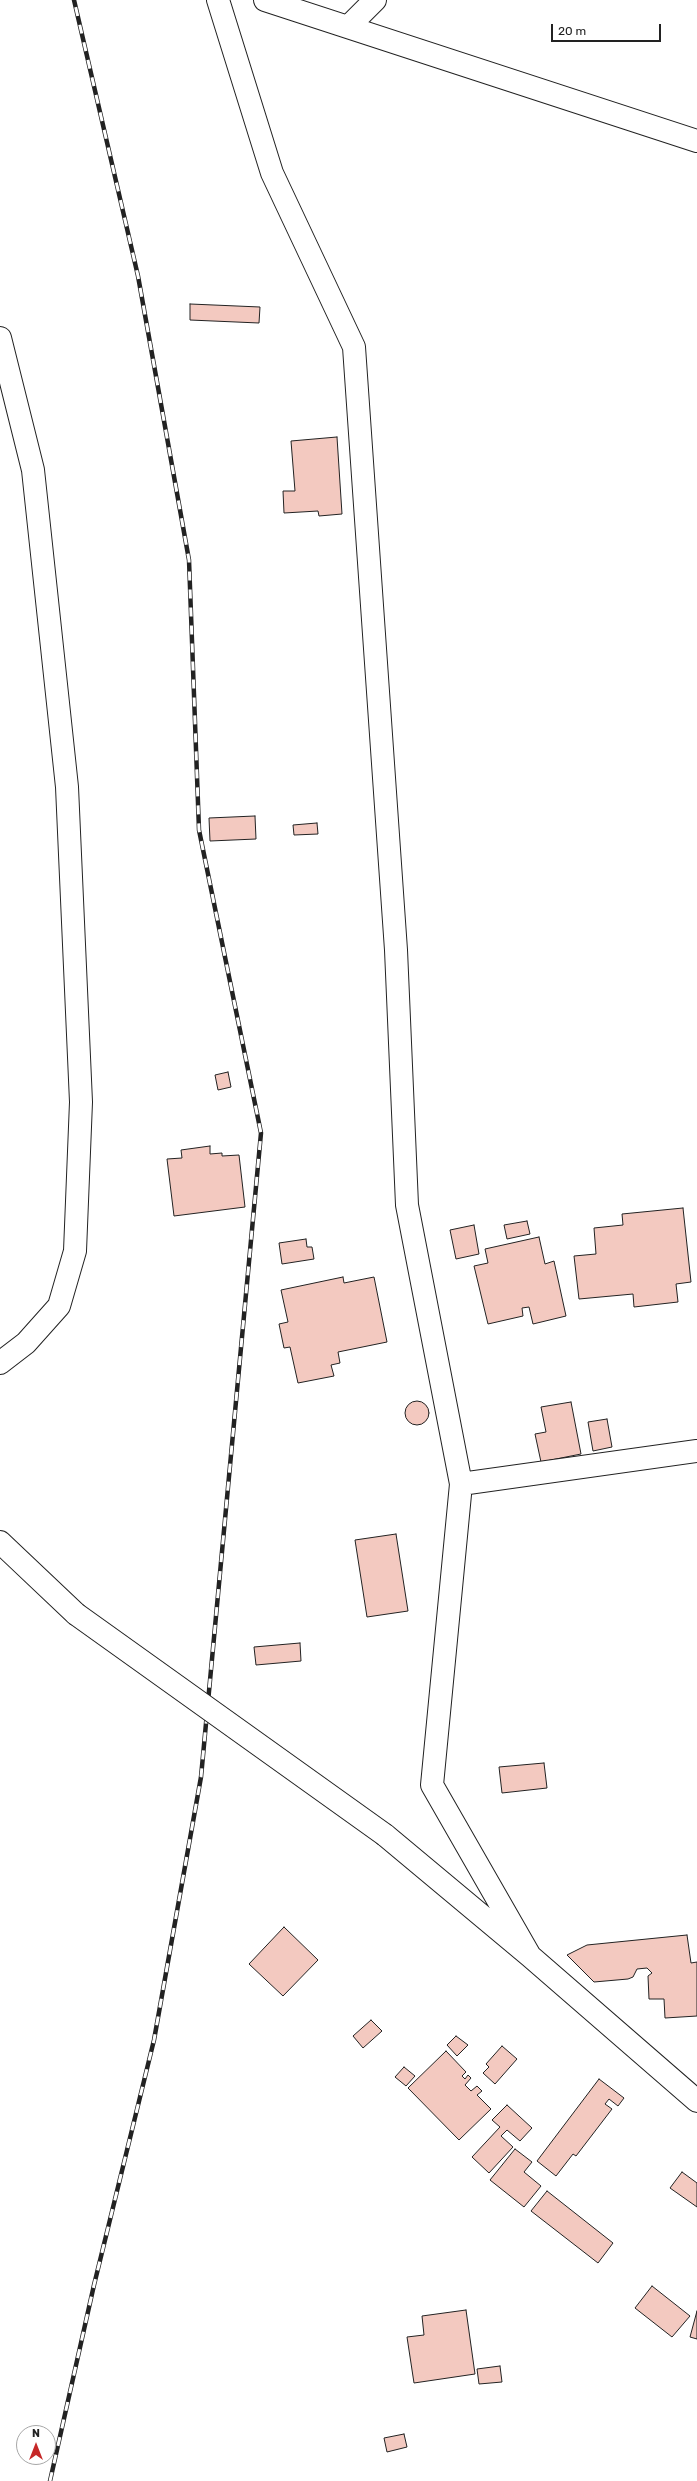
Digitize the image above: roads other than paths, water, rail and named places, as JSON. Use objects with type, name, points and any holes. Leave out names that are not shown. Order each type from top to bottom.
[{"type":"street","points":[[218,0],[272,173],[354,347],[396,950],[407,1205],[461,1484],[432,1785],[530,1956]]},
{"type":"street","points":[[265,0],[697,141]]},
{"type":"street","points":[[348,28],[375,0]]},
{"type":"street","points":[[0,338],[33,470],[66,779],[81,1102],[75,1251],[59,1306],[26,1343],[0,1363]]},
{"type":"street","points":[[461,1484],[697,1451]]},
{"type":"street","points":[[0,1542],[76,1614],[385,1835],[530,1956],[697,2100]]},
{"type":"railway","points":[[50,2481],[94,2285],[154,2040],[201,1777],[261,1133],[199,830],[189,560],[138,276],[74,0]]}]
